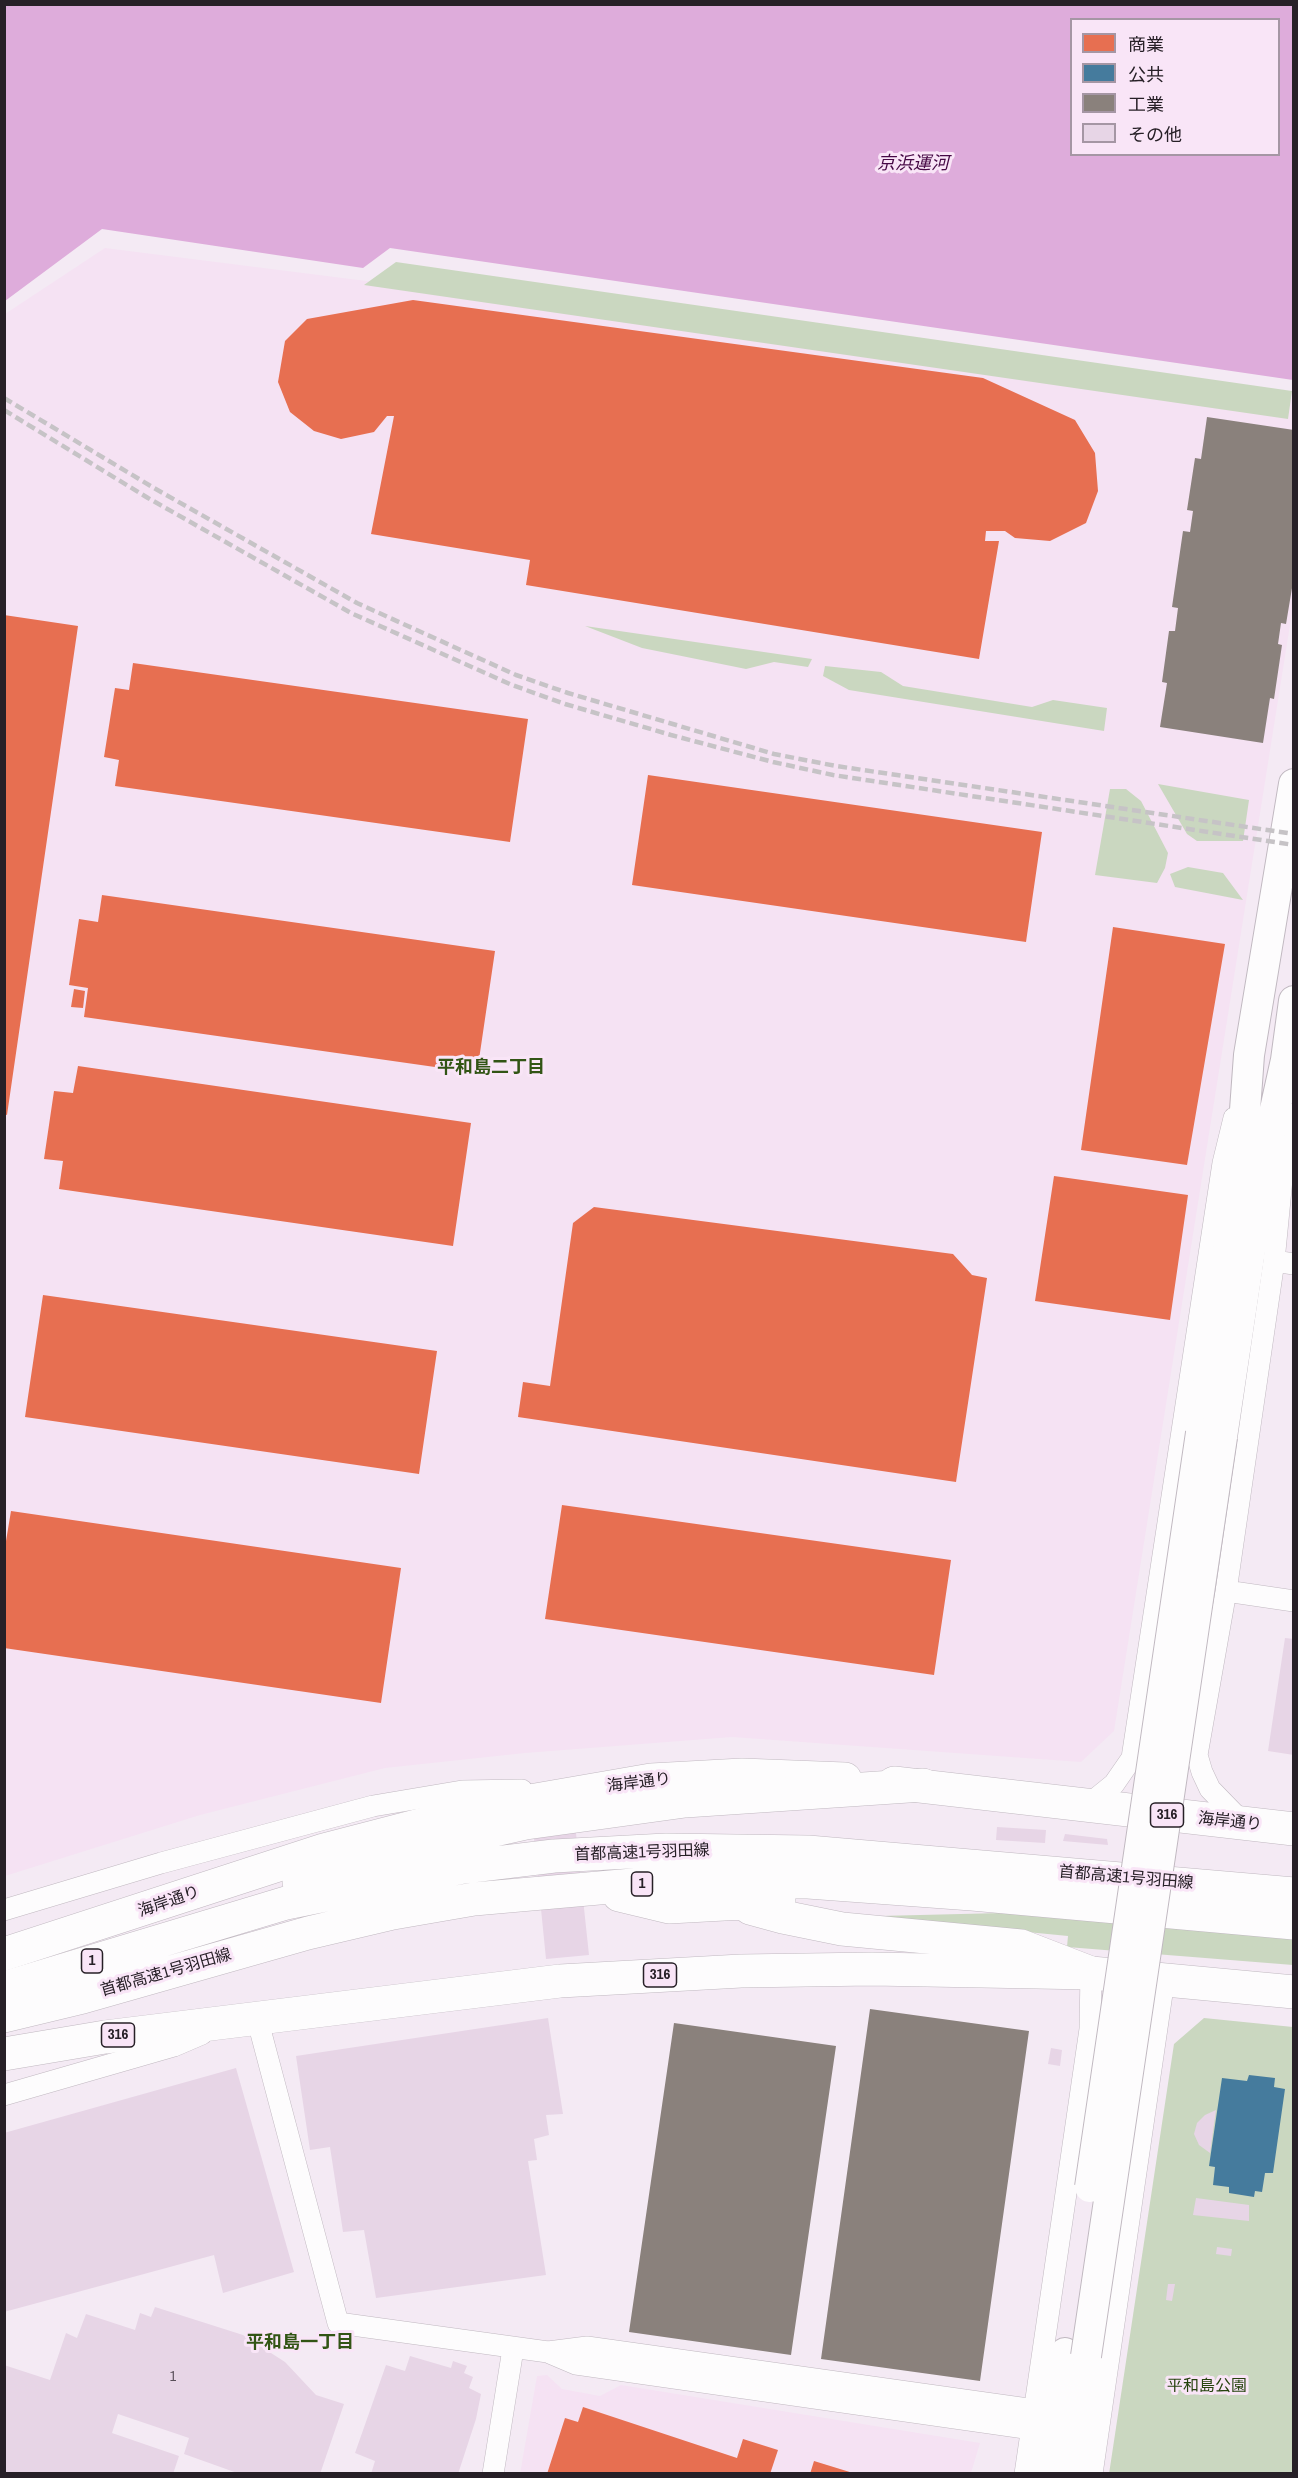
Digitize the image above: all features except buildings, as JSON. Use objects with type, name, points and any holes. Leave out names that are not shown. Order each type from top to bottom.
[{"type":"main road","name":"海岸通り","points":[[4,1954],[324,1850],[478,1810],[651,1780],[742,1775],[923,1785],[1245,1825],[1293,1828]]},
{"type":"main road","name":"1","points":[[180,1934],[212,1910],[360,1862],[526,1823],[685,1801],[923,1785]]},
{"type":"main road","name":"首都高速1号羽田線","points":[[4,1988],[286,1903],[463,1867],[554,1856],[666,1850],[808,1852],[1293,1894]]},
{"type":"main road","name":"首都高速1号羽田線","points":[[4,2016],[83,1997],[308,1933],[393,1913],[474,1899],[667,1882],[808,1882],[972,1894],[1293,1923]]},
{"type":"main road","points":[[592,1888],[669,1907],[972,1894]]},
{"type":"main road","points":[[741,1905],[783,1917],[842,1929],[1021,1946],[1091,1973]]},
{"type":"main road","name":"316","points":[[4,2054],[105,2037],[560,1981],[675,1974],[872,1969],[1091,1973],[1293,1992]]},
{"type":"main road","points":[[83,1997],[149,1998],[184,1992]]},
{"type":"street","points":[[1088,1805],[1114,1784],[1132,1758],[1223,1163],[1249,1055],[1289,853],[1293,790]]},
{"type":"street","points":[[1245,1825],[1210,1789],[1197,1755],[1283,1263],[1286,1060],[1293,1001]]},
{"type":"street","points":[[1212,1435],[1241,1165],[1249,1055]]},
{"type":"street","points":[[1047,2474],[1075,2354],[1212,1435],[1263,1164],[1286,1060]]},
{"type":"street","points":[[1226,1591],[1293,1601]]},
{"type":"street","points":[[4,1910],[161,1863],[373,1806],[462,1791],[586,1790]]},
{"type":"street","points":[[1025,2474],[1090,2029],[1091,1973]]},
{"type":"street","points":[[1092,2474],[1164,1980]]},
{"type":"street","points":[[4,2095],[174,2046],[244,2020],[338,2323],[513,2349],[548,2352],[576,2364],[1034,2419]]},
{"type":"street","points":[[493,2474],[513,2349]]},
{"type":"street","points":[[1070,2474],[1075,2354]]},
{"type":"shaded area","points":[[105,248],[1293,398],[1293,606],[1114,1731],[1081,1762],[732,1737],[525,1753],[385,1768],[200,1815],[5,1876],[5,314]]},
{"type":"shaded area","points":[[547,2375],[562,2389],[600,2396],[621,2385],[980,2443],[971,2473],[520,2474],[537,2376]]},
{"type":"green space","points":[[396,262],[1292,391],[1288,419],[364,285]]},
{"type":"green space","points":[[585,626],[812,659],[808,667],[774,662],[746,669],[642,648]]},
{"type":"green space","points":[[825,666],[881,672],[903,686],[1032,707],[1053,700],[1107,708],[1104,731],[849,690],[823,676]]},
{"type":"green space","points":[[1158,784],[1249,800],[1243,841],[1197,841],[1187,834]]},
{"type":"green space","points":[[1110,789],[1126,789],[1141,801],[1168,853],[1165,868],[1157,883],[1095,875]]},
{"type":"green space","points":[[1188,867],[1223,873],[1243,900],[1175,887],[1170,874]]},
{"type":"green space","points":[[1002,1913],[1293,1937],[1293,1965],[1067,1947],[1068,1936],[966,1926],[877,1923],[855,1914],[879,1916]]},
{"type":"green space","name":"平和島公園","points":[[1204,2018],[1293,2027],[1293,2473],[1109,2474],[1174,2044]]},
{"type":"water","name":"京浜運河","points":[[5,4],[1293,5],[1293,380],[390,248],[363,268],[102,229],[5,301]]},
{"type":"railway","points":[[4,398],[154,488],[357,603],[516,675],[568,693],[774,754],[836,766],[1294,834]]},
{"type":"railway","points":[[4,410],[148,498],[351,613],[512,685],[565,704],[671,735],[833,775],[1294,845]]},
{"type":"district","name":"平和島二丁目","points":[[491,1068]]},
{"type":"district","name":"平和島一丁目","points":[[300,2343]]}]
